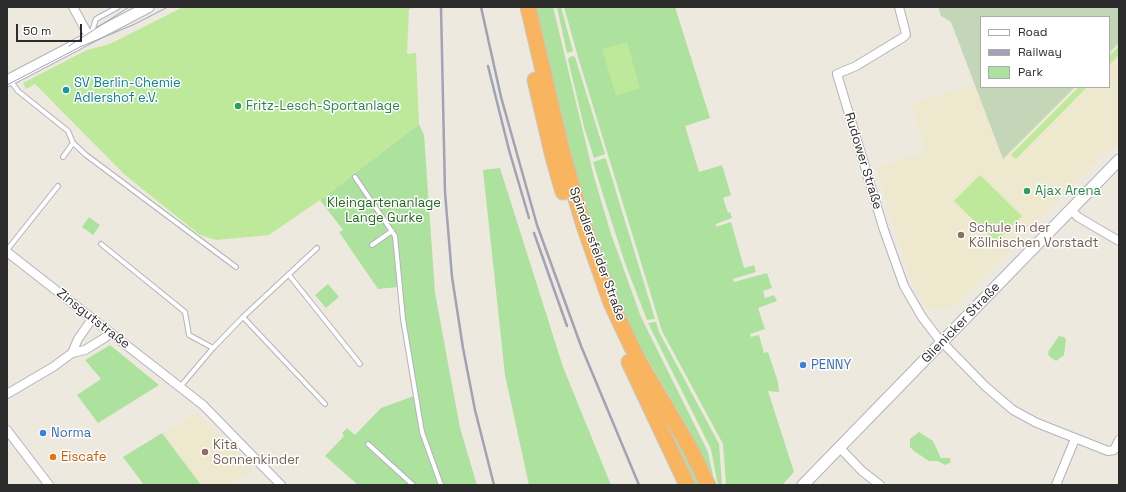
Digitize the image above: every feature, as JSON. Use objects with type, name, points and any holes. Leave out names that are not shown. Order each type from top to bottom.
[{"type":"highway","name":"Spindlersfelder Straße","points":[[518,7],[553,157],[575,230],[602,307],[687,485]]},
{"type":"highway","name":"Spindlersfelder Straße","points":[[528,7],[563,155],[584,226],[611,303],[637,358],[690,448],[708,485]]},
{"type":"street","points":[[73,7],[90,38]]},
{"type":"street","points":[[8,80],[148,7]]},
{"type":"street","name":"Rudower Straße","points":[[899,7],[905,26],[906,35],[873,57],[837,74],[885,233],[900,277],[922,317],[942,342]]},
{"type":"street","name":"Glienicker Straße","points":[[803,485],[1119,160]]},
{"type":"street","points":[[1071,210],[1078,217],[1119,241]]},
{"type":"street","name":"Zinsgutstraße","points":[[7,251],[203,406],[281,485]]},
{"type":"street","points":[[72,353],[78,339],[92,319]]},
{"type":"street","points":[[7,394],[53,367],[72,353],[85,350],[106,337],[110,332]]},
{"type":"street","points":[[942,342],[985,386],[1013,410],[1037,423],[1074,439],[1108,451],[1114,450],[1119,440]]},
{"type":"street","points":[[7,430],[49,485]]},
{"type":"street","points":[[1056,485],[1074,439]]},
{"type":"street","points":[[840,448],[862,471],[880,485]]},
{"type":"lane","points":[[90,38],[96,19],[118,7]]},
{"type":"lane","points":[[8,80],[18,91],[68,131],[73,143],[86,155],[236,267]]},
{"type":"lane","points":[[62,157],[73,143]]},
{"type":"lane","points":[[355,177],[395,236],[403,319],[422,432],[441,485]]},
{"type":"lane","points":[[7,251],[58,186]]},
{"type":"lane","points":[[372,244],[392,231]]},
{"type":"lane","points":[[101,244],[185,312],[189,334],[213,348]]},
{"type":"lane","points":[[180,387],[213,348],[243,317],[317,248]]},
{"type":"lane","points":[[289,275],[360,364]]},
{"type":"lane","points":[[243,317],[325,404]]},
{"type":"lane","points":[[368,444],[413,485]]},
{"type":"shaded area","name":"Schule in der Köllnischen Vorstadt","points":[[1119,43],[1119,145],[1111,152],[1109,148],[952,309],[925,308],[909,274],[876,168],[926,151],[911,104],[974,84],[1003,159],[1074,88],[1110,88],[1110,52]]},
{"type":"shaded area","name":"Kita Sonnenkinder","points":[[197,413],[253,471],[227,485],[201,485],[162,433]]},
{"type":"green space","name":"Fritz-Lesch-Sportanlage","points":[[183,7],[419,7],[409,9],[407,54],[416,53],[419,124],[320,200],[269,235],[216,240],[200,235],[125,175],[35,84],[26,89],[23,83],[87,50],[110,44]]},
{"type":"green space","points":[[533,7],[553,7],[594,177],[611,234],[641,317],[708,452],[715,485],[689,430],[641,348],[622,310],[603,261],[572,169]]},
{"type":"green space","points":[[557,7],[561,7],[573,51],[567,53]]},
{"type":"green space","points":[[564,7],[675,7],[710,118],[685,126],[699,172],[722,165],[731,195],[723,198],[728,213],[730,212],[732,218],[716,224],[716,227],[731,222],[744,268],[754,265],[756,272],[733,279],[734,282],[767,273],[772,288],[763,291],[765,298],[774,295],[777,301],[758,308],[765,329],[750,334],[751,337],[759,335],[764,353],[768,352],[778,382],[779,392],[768,391],[794,472],[782,485],[726,485],[723,444],[662,331]]},
{"type":"green space","points":[[938,7],[1119,7],[1119,43],[1110,52],[1110,16],[980,16],[980,88],[1074,88],[1003,159],[951,22],[941,16]]},
{"type":"green space","points":[[627,42],[640,88],[616,96],[602,49]]},
{"type":"green space","points":[[1119,46],[1119,55],[1110,64],[1110,55]]},
{"type":"green space","points":[[571,56],[575,57],[605,154],[594,158],[584,127],[568,59]]},
{"type":"green space","points":[[1078,88],[1086,88],[1016,159],[1011,155]]},
{"type":"green space","name":"Kleingartenanlage Lange Gurke","points":[[419,124],[424,135],[435,293],[460,428],[477,485],[358,485],[325,456],[344,436],[342,433],[347,428],[355,435],[381,408],[414,396],[398,287],[378,289],[339,232],[343,230],[320,200]]},
{"type":"green space","points":[[605,158],[655,319],[647,320],[625,263],[605,201],[593,162]]},
{"type":"green space","points":[[500,168],[563,367],[611,485],[529,485],[505,375],[483,170]]},
{"type":"green space","points":[[980,175],[1022,216],[996,242],[954,201]]},
{"type":"green space","points":[[89,217],[100,225],[93,235],[82,227]]},
{"type":"green space","points":[[328,284],[339,297],[326,308],[315,295]]},
{"type":"green space","points":[[656,322],[659,332],[719,444],[722,485],[719,485],[717,481],[711,449],[648,323]]},
{"type":"green space","points":[[1059,336],[1064,337],[1066,340],[1064,355],[1056,361],[1049,356],[1048,352]]},
{"type":"green space","points":[[110,345],[159,385],[98,423],[77,395],[101,379],[85,360]]},
{"type":"green space","points":[[659,406],[703,485],[695,485]]},
{"type":"green space","points":[[919,432],[933,441],[941,458],[950,458],[951,462],[945,465],[938,461],[929,461],[914,451],[910,447],[910,439]]},
{"type":"green space","points":[[162,433],[201,485],[144,485],[123,457]]},
{"type":"tram line","points":[[69,46],[129,7]]},
{"type":"tram line","points":[[7,85],[80,47],[135,24],[168,7]]},
{"type":"railway","points":[[441,7],[445,192],[452,277],[463,348],[475,410],[494,485]]},
{"type":"railway","points":[[481,7],[501,97],[537,225],[581,346],[639,485]]},
{"type":"railway","points":[[488,66],[509,150],[529,218]]},
{"type":"railway","points":[[534,233],[567,326]]},
{"type":"place","name":"SV Berlin-Chemie Adlershof e.V.","points":[[66,90]]},
{"type":"place","name":"Fritz-Lesch-Sportanlage","points":[[238,106]]},
{"type":"place","name":"Ajax Arena","points":[[1027,191]]},
{"type":"place","name":"Schule in der Köllnischen Vorstadt","points":[[961,235]]},
{"type":"place","name":"PENNY","points":[[803,365]]},
{"type":"place","name":"Norma","points":[[43,433]]},
{"type":"place","name":"Kita Sonnenkinder","points":[[205,452]]},
{"type":"place","name":"Eiscafe","points":[[53,457]]}]
